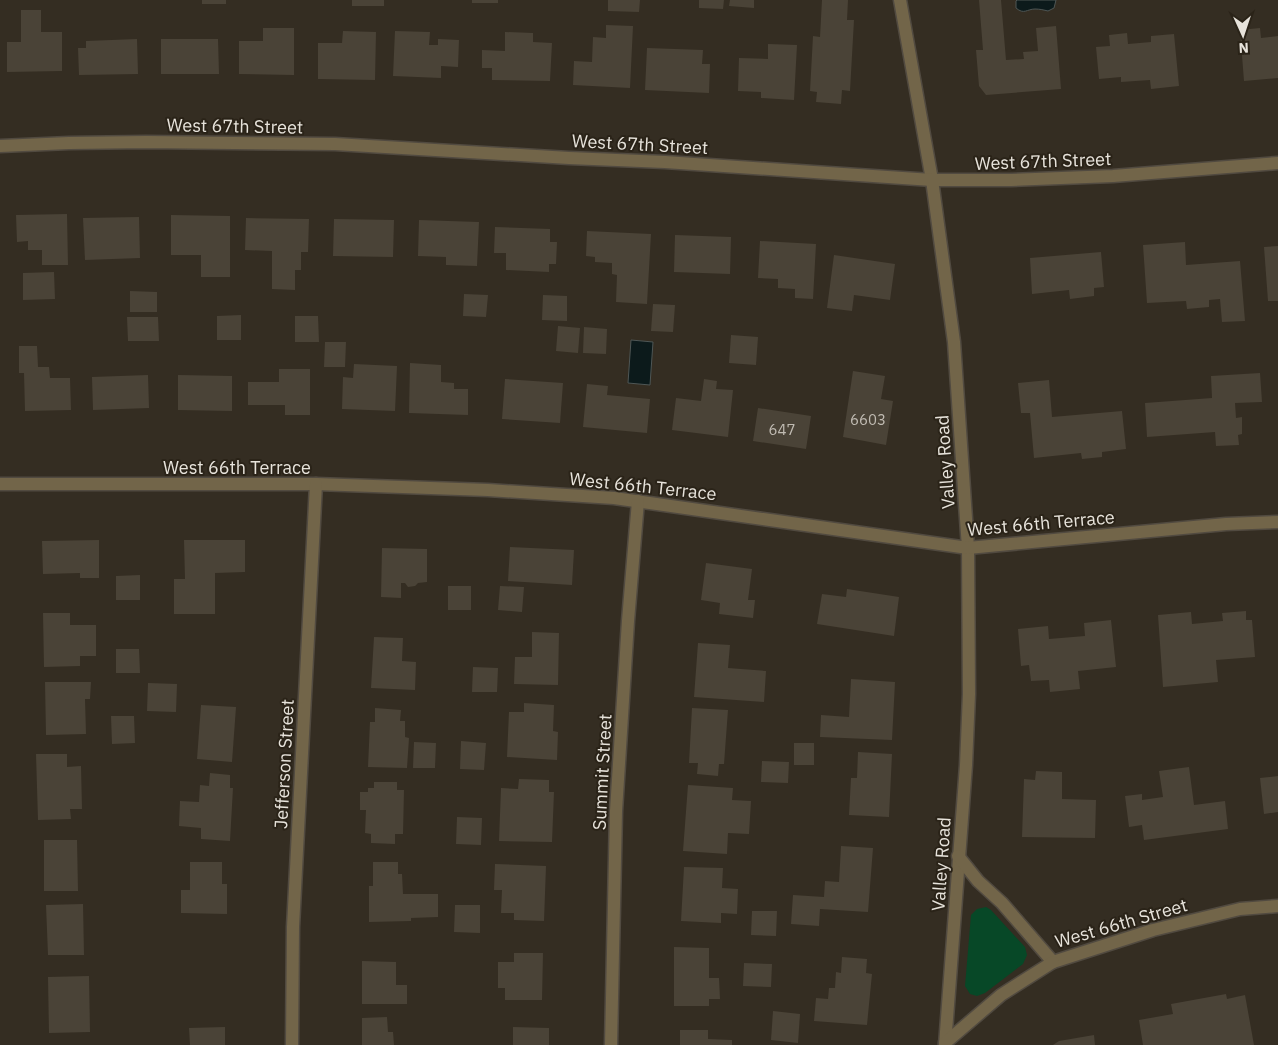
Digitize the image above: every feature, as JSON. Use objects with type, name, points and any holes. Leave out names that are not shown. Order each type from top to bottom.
[{"type":"street","name":"Valley Road","points":[[900,0],[932,180],[954,342],[968,548],[969,694],[966,765],[945,1044]]},
{"type":"street","name":"West 67th Street","points":[[0,146],[137,142],[335,144],[559,158],[666,162],[932,180],[1011,180],[1113,176],[1278,163]]},
{"type":"street","name":"West 66th Terrace","points":[[0,484],[316,484],[488,490],[614,498],[968,548],[1226,524],[1278,522]]},
{"type":"street","name":"Jefferson Street","points":[[292,1045],[294,918],[316,484]]},
{"type":"street","name":"Summit Street","points":[[611,1045],[616,811],[638,501]]},
{"type":"street","name":"West 66th Street","points":[[958,856],[978,881],[1002,903],[1053,962],[1152,930],[1240,909],[1278,906]]},
{"type":"street","points":[[945,1044],[1001,995],[1053,962]]},
{"type":"green space","points":[[986,907],[1025,947],[1027,955],[1023,964],[985,993],[977,996],[970,994],[965,986],[971,915],[977,909]]},
{"type":"shaded area","points":[[1017,0],[1056,0],[1054,8],[1048,11],[1035,9],[1023,11],[1016,8]]},
{"type":"shaded area","points":[[631,340],[653,342],[650,385],[628,383]]},
{"type":"building","points":[[202,0],[226,0],[226,4],[202,4]]},
{"type":"building","points":[[352,0],[384,0],[384,6],[352,6]]},
{"type":"building","points":[[472,0],[498,0],[498,3],[472,3]]},
{"type":"building","points":[[608,0],[640,0],[639,12],[608,11]]},
{"type":"building","points":[[699,0],[724,0],[723,9],[699,8]]},
{"type":"building","points":[[730,0],[754,0],[754,8],[729,6]]},
{"type":"building","points":[[822,0],[848,0],[847,20],[854,20],[850,91],[842,90],[841,104],[816,102],[817,92],[810,91],[813,36],[820,37]]},
{"type":"building","points":[[979,0],[1001,0],[1006,60],[1024,59],[1023,52],[1038,51],[1036,28],[1056,26],[1061,89],[986,95],[979,86],[976,50],[983,50]]},
{"type":"building","points":[[21,10],[41,10],[41,32],[62,32],[62,71],[7,72],[7,42],[21,42]]},
{"type":"building","points":[[606,25],[633,26],[630,88],[573,85],[574,61],[592,62],[593,37],[606,38]]},
{"type":"building","points":[[263,28],[294,28],[294,75],[239,74],[239,41],[263,41]]},
{"type":"building","points":[[1260,28],[1261,38],[1278,36],[1278,78],[1244,81],[1240,30]]},
{"type":"building","points":[[343,31],[376,32],[375,80],[318,79],[318,43],[342,43]]},
{"type":"building","points":[[395,31],[430,32],[429,45],[438,45],[438,39],[459,40],[458,67],[441,66],[441,78],[393,76]]},
{"type":"building","points":[[505,32],[533,33],[533,42],[552,43],[550,81],[492,80],[492,68],[482,68],[482,50],[505,51]]},
{"type":"building","points":[[1127,33],[1128,44],[1151,42],[1151,36],[1174,34],[1179,86],[1151,89],[1150,80],[1121,82],[1121,77],[1099,79],[1096,47],[1110,46],[1109,35]]},
{"type":"building","points":[[137,39],[138,74],[79,75],[78,48],[86,48],[86,41]]},
{"type":"building","points":[[161,39],[218,39],[219,74],[161,74]]},
{"type":"building","points":[[768,44],[797,45],[794,100],[761,98],[761,92],[738,91],[739,58],[768,59]]},
{"type":"building","points":[[647,48],[703,50],[702,64],[710,64],[709,93],[645,90]]},
{"type":"building","points":[[67,214],[68,265],[42,265],[42,250],[28,250],[28,241],[17,242],[16,215]]},
{"type":"building","points":[[171,215],[230,216],[230,277],[201,277],[201,255],[171,255]]},
{"type":"building","points":[[139,217],[140,258],[85,260],[83,218]]},
{"type":"building","points":[[246,218],[309,219],[308,252],[301,252],[301,270],[295,270],[295,290],[272,289],[272,251],[245,250]]},
{"type":"building","points":[[334,219],[394,220],[393,257],[333,256]]},
{"type":"building","points":[[419,220],[479,222],[477,266],[446,265],[446,257],[418,256]]},
{"type":"building","points":[[495,227],[550,229],[550,242],[557,242],[556,264],[549,264],[549,272],[506,270],[506,253],[494,253]]},
{"type":"building","points":[[587,231],[651,234],[647,304],[616,302],[617,275],[612,274],[612,263],[595,262],[595,257],[586,256]]},
{"type":"building","points":[[675,235],[731,237],[730,274],[674,272]]},
{"type":"building","points":[[760,241],[816,244],[813,299],[795,298],[795,289],[778,288],[778,279],[758,278]]},
{"type":"building","points":[[1185,242],[1186,265],[1240,261],[1245,321],[1222,322],[1220,299],[1209,300],[1209,307],[1187,309],[1186,301],[1147,303],[1143,245]]},
{"type":"building","points":[[1278,246],[1278,301],[1268,301],[1264,247]]},
{"type":"building","points":[[1101,252],[1104,287],[1094,288],[1094,296],[1070,299],[1069,290],[1032,294],[1030,258]]},
{"type":"building","points":[[834,255],[895,264],[890,300],[854,295],[852,311],[827,308]]},
{"type":"building","points":[[54,272],[55,299],[23,300],[23,273]]},
{"type":"building","points":[[130,291],[157,292],[157,312],[130,312]]},
{"type":"building","points":[[464,294],[488,295],[486,317],[463,316]]},
{"type":"building","points":[[543,295],[567,296],[567,321],[542,320]]},
{"type":"building","points":[[653,304],[675,305],[673,332],[651,331]]},
{"type":"building","points":[[241,315],[241,340],[217,340],[217,316]]},
{"type":"building","points":[[295,316],[318,316],[319,342],[295,342]]},
{"type":"building","points":[[127,317],[158,317],[159,341],[128,341]]},
{"type":"building","points":[[558,326],[580,328],[578,353],[556,351]]},
{"type":"building","points":[[584,327],[607,329],[606,354],[583,353]]},
{"type":"building","points":[[731,335],[758,337],[756,365],[729,363]]},
{"type":"building","points":[[325,342],[346,342],[345,367],[324,367]]},
{"type":"building","points":[[19,346],[37,346],[38,367],[49,367],[50,378],[70,378],[71,410],[25,411],[24,373],[19,373]]},
{"type":"building","points":[[410,363],[441,365],[441,382],[454,383],[454,389],[468,389],[468,415],[409,413]]},
{"type":"building","points":[[354,364],[397,366],[395,411],[342,409],[343,377],[353,378]]},
{"type":"building","points":[[279,369],[310,369],[310,415],[285,415],[285,405],[248,405],[248,382],[279,382]]},
{"type":"building","points":[[853,371],[885,376],[881,399],[893,401],[886,445],[843,437]]},
{"type":"building","points":[[1260,373],[1262,402],[1235,403],[1236,418],[1242,417],[1242,434],[1238,435],[1239,445],[1216,446],[1215,432],[1147,437],[1145,403],[1212,398],[1211,376]]},
{"type":"building","points":[[148,375],[149,408],[93,410],[92,377]]},
{"type":"building","points":[[178,375],[232,376],[232,411],[178,410]]},
{"type":"building","points":[[505,379],[563,383],[560,423],[502,419]]},
{"type":"building","points":[[704,379],[717,381],[716,389],[733,390],[728,437],[672,430],[676,398],[701,401]]},
{"type":"building","points":[[1049,380],[1052,417],[1122,411],[1126,449],[1102,452],[1102,457],[1082,459],[1081,453],[1034,458],[1030,413],[1021,413],[1018,383]]},
{"type":"building","points":[[587,384],[608,386],[607,395],[650,399],[647,433],[583,427]]},
{"type":"building","points":[[758,408],[811,416],[806,449],[753,441]]},
{"type":"building","points":[[99,540],[99,578],[80,578],[80,573],[43,574],[42,541]]},
{"type":"building","points":[[184,540],[245,540],[245,572],[215,573],[215,614],[174,614],[174,579],[185,579]]},
{"type":"building","points":[[510,547],[574,550],[572,585],[508,581]]},
{"type":"building","points":[[382,548],[427,549],[427,582],[408,587],[405,583],[401,583],[401,598],[381,597]]},
{"type":"building","points":[[706,563],[752,569],[748,600],[755,600],[753,618],[719,614],[720,603],[701,600]]},
{"type":"building","points":[[140,575],[140,600],[116,600],[116,576]]},
{"type":"building","points":[[448,586],[471,586],[471,610],[448,610]]},
{"type":"building","points":[[500,586],[524,587],[522,612],[498,610]]},
{"type":"building","points":[[847,589],[899,597],[894,636],[817,624],[822,594],[846,597]]},
{"type":"building","points":[[1246,611],[1246,620],[1252,620],[1255,657],[1216,660],[1218,682],[1163,687],[1158,615],[1191,612],[1192,624],[1223,621],[1222,613]]},
{"type":"building","points":[[43,613],[70,613],[70,625],[96,625],[96,656],[80,656],[80,666],[44,667]]},
{"type":"building","points":[[1111,620],[1116,667],[1078,671],[1080,689],[1050,692],[1049,680],[1031,681],[1029,665],[1021,666],[1018,629],[1048,626],[1049,639],[1085,636],[1084,623]]},
{"type":"building","points":[[532,632],[559,633],[558,685],[514,684],[515,657],[532,657]]},
{"type":"building","points":[[374,637],[403,638],[402,661],[416,662],[415,690],[371,688]]},
{"type":"building","points":[[698,643],[730,645],[728,668],[766,671],[764,702],[694,697]]},
{"type":"building","points":[[116,649],[139,649],[140,673],[116,673]]},
{"type":"building","points":[[473,667],[498,668],[497,692],[472,692]]},
{"type":"building","points":[[851,679],[895,682],[892,740],[820,737],[821,715],[849,717]]},
{"type":"building","points":[[45,682],[91,682],[90,699],[85,699],[86,734],[46,735]]},
{"type":"building","points":[[148,683],[177,684],[176,712],[147,711]]},
{"type":"building","points":[[524,703],[554,705],[553,731],[558,732],[557,760],[507,757],[509,712],[524,712]]},
{"type":"building","points":[[201,705],[236,707],[232,762],[197,759]]},
{"type":"building","points":[[375,708],[401,710],[400,721],[405,721],[405,737],[409,738],[407,768],[368,767],[370,722],[375,722]]},
{"type":"building","points":[[692,708],[728,710],[724,764],[719,764],[718,776],[697,774],[698,763],[689,763]]},
{"type":"building","points":[[111,716],[134,716],[135,743],[112,744]]},
{"type":"building","points":[[461,741],[486,743],[484,770],[460,769]]},
{"type":"building","points":[[414,742],[436,743],[435,768],[413,768]]},
{"type":"building","points":[[794,743],[814,743],[814,765],[794,765]]},
{"type":"building","points":[[858,752],[892,754],[889,817],[849,815],[851,778],[857,778]]},
{"type":"building","points":[[36,754],[67,754],[67,767],[81,766],[82,809],[70,809],[71,819],[38,820]]},
{"type":"building","points":[[762,761],[789,762],[788,783],[761,782]]},
{"type":"building","points":[[1189,767],[1194,805],[1225,801],[1228,829],[1144,840],[1142,825],[1129,827],[1125,796],[1142,794],[1142,800],[1163,797],[1159,771]]},
{"type":"building","points":[[1036,771],[1062,772],[1062,799],[1096,800],[1095,838],[1022,837],[1024,779],[1035,780]]},
{"type":"building","points":[[210,773],[230,775],[230,788],[233,788],[230,841],[201,839],[201,828],[179,826],[180,801],[199,802],[200,785],[209,786]]},
{"type":"building","points":[[1278,776],[1278,812],[1264,814],[1260,778]]},
{"type":"building","points":[[519,779],[549,780],[549,792],[554,792],[552,842],[499,841],[501,788],[518,789]]},
{"type":"building","points":[[374,782],[397,782],[397,790],[404,790],[403,834],[395,834],[395,844],[371,843],[371,834],[365,833],[366,810],[360,810],[360,792],[368,792],[368,788],[374,788]]},
{"type":"building","points":[[688,785],[733,788],[732,800],[751,801],[749,834],[728,833],[727,854],[683,851]]},
{"type":"building","points":[[457,817],[482,818],[481,845],[456,844]]},
{"type":"building","points":[[44,840],[77,840],[78,891],[44,891]]},
{"type":"building","points":[[841,846],[873,848],[868,912],[820,909],[819,926],[791,924],[793,895],[824,897],[825,881],[839,882]]},
{"type":"building","points":[[190,862],[222,862],[222,884],[227,884],[227,914],[181,913],[181,890],[190,890]]},
{"type":"building","points":[[373,862],[398,862],[398,874],[402,874],[403,894],[438,894],[438,917],[411,918],[411,921],[369,922],[369,886],[373,886]]},
{"type":"building","points":[[495,864],[546,866],[544,921],[514,920],[514,913],[501,913],[502,890],[494,890]]},
{"type":"building","points":[[684,867],[723,868],[722,888],[738,889],[737,914],[721,913],[721,923],[681,921]]},
{"type":"building","points":[[83,904],[84,955],[48,955],[46,905]]},
{"type":"building","points":[[455,905],[480,905],[480,933],[454,932]]},
{"type":"building","points":[[752,911],[777,911],[776,936],[751,935]]},
{"type":"building","points":[[674,947],[709,948],[709,978],[719,978],[720,999],[709,999],[709,1006],[674,1006]]},
{"type":"building","points":[[514,953],[543,953],[542,1000],[505,1000],[505,988],[498,988],[498,962],[514,962]]},
{"type":"building","points":[[842,957],[867,959],[866,973],[872,974],[867,1025],[814,1021],[816,998],[828,999],[829,988],[835,988],[836,972],[841,973]]},
{"type":"building","points":[[362,961],[396,962],[396,985],[407,985],[407,1004],[362,1004]]},
{"type":"building","points":[[744,963],[772,964],[771,987],[743,986]]},
{"type":"building","points":[[89,976],[90,1032],[49,1033],[48,977]]},
{"type":"building","points":[[1226,994],[1227,999],[1245,995],[1254,1045],[1143,1045],[1139,1020],[1173,1014],[1171,1004]]},
{"type":"building","points":[[773,1011],[800,1014],[798,1043],[771,1040]]},
{"type":"building","points":[[387,1017],[388,1032],[393,1032],[394,1045],[362,1045],[362,1018]]},
{"type":"building","points":[[225,1027],[225,1045],[190,1045],[189,1028]]},
{"type":"building","points":[[513,1027],[549,1028],[549,1045],[513,1045]]},
{"type":"building","points":[[680,1030],[708,1030],[708,1039],[732,1040],[732,1045],[680,1045]]},
{"type":"building","points":[[1094,1035],[1095,1045],[1053,1045],[1059,1041]]}]
